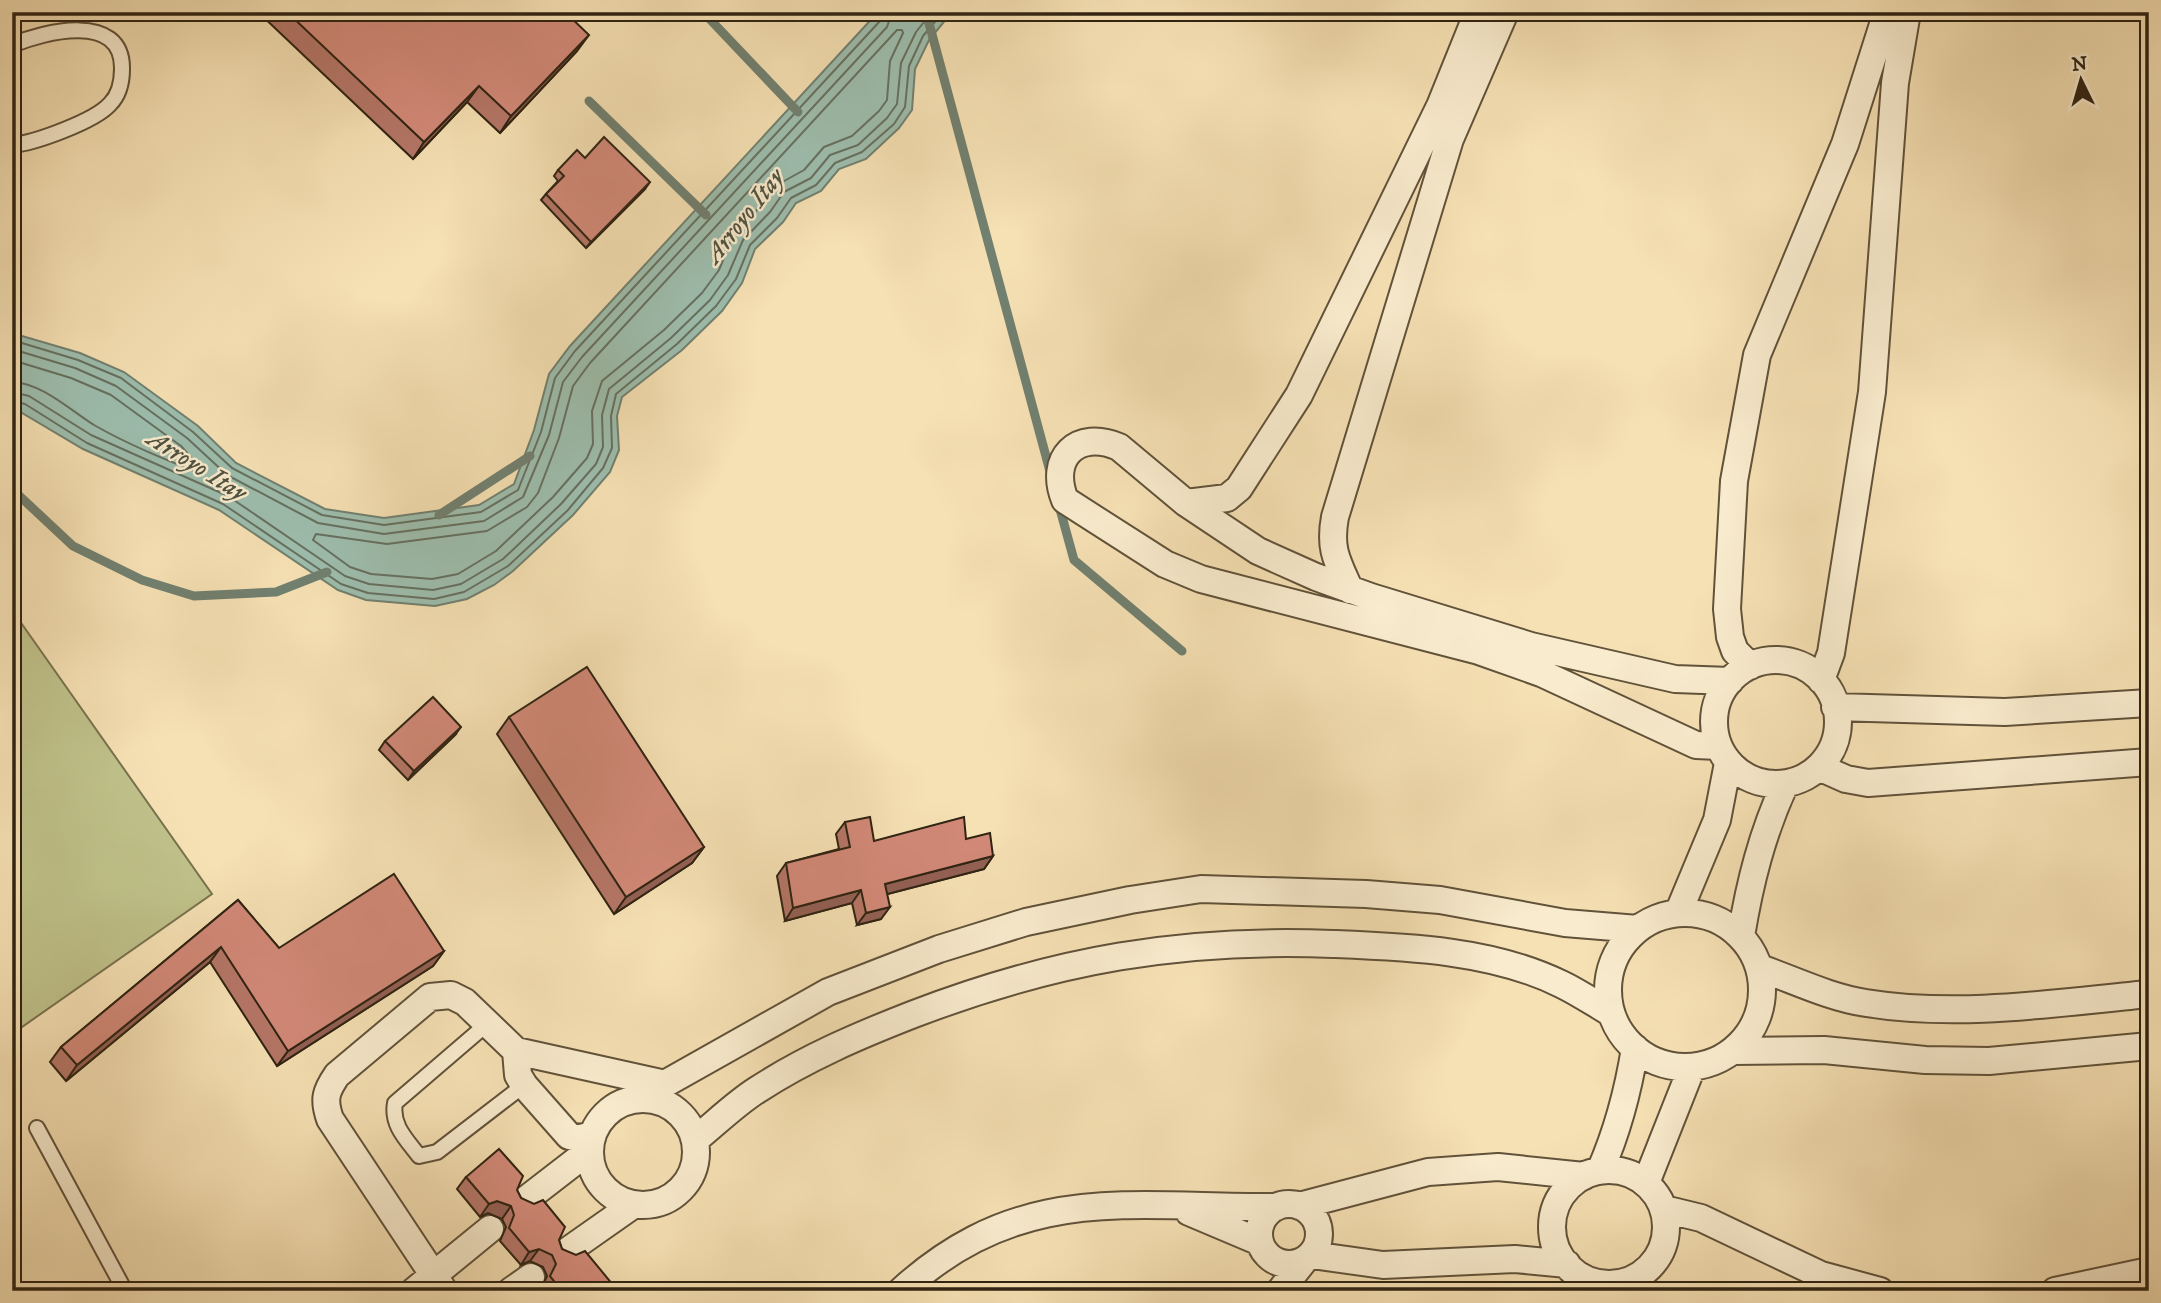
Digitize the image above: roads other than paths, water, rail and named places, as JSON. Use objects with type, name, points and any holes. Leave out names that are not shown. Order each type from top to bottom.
[{"type":"street","points":[[1186,503],[1227,498],[1239,488],[1299,395],[1440,106],[1478,12]]},
{"type":"street","points":[[1350,590],[1334,555],[1331,539],[1335,517],[1450,139],[1505,12]]},
{"type":"street","points":[[1740,673],[1730,637],[1727,608],[1734,481],[1757,355],[1845,144],[1887,12]]},
{"type":"street","points":[[1821,680],[1831,653],[1872,392],[1895,83],[1907,12]]},
{"type":"street","points":[[1107,442],[1119,447],[1186,503],[1258,551],[1350,590],[1531,646],[1675,679],[1740,673],[1769,660],[1788,662],[1806,668],[1821,680],[1835,707],[1837,733],[1831,751],[1819,767],[1804,778],[1785,784],[1754,779],[1723,755],[1541,673],[1479,651],[1238,590],[1164,564],[1065,500],[1059,485],[1059,467],[1069,450],[1080,443],[1107,442]]},
{"type":"street","points":[[1679,911],[1717,820],[1723,755],[1714,728],[1715,709],[1722,691],[1740,673]]},
{"type":"street","points":[[1835,707],[2005,712],[2149,703]]},
{"type":"street","points":[[1819,767],[1846,779],[1868,783],[2149,762]]},
{"type":"street","points":[[1741,936],[1750,877],[1766,826],[1785,784]]},
{"type":"street","points":[[524,1201],[591,1142],[610,1110],[638,1099],[828,992],[939,949],[1026,922],[1130,900],[1201,889],[1366,894],[1440,900],[1565,923],[1638,929]]},
{"type":"street","points":[[1679,911],[1709,916],[1741,936],[1753,950],[1763,986],[1757,1022],[1733,1052],[1717,1061],[1692,1067],[1662,1064],[1634,1048],[1618,1031],[1611,1013],[1609,976],[1614,958],[1638,929],[1654,919],[1679,911]]},
{"type":"street","points":[[695,1140],[756,1090],[850,1039],[957,998],[1039,972],[1137,951],[1208,944],[1285,942],[1434,951],[1500,963],[1560,983],[1611,1013]]},
{"type":"street","points":[[1760,968],[1864,1003],[1928,1009],[1987,1010],[2149,994]]},
{"type":"street","points":[[490,1229],[430,1286],[330,1119],[324,1102],[327,1089],[337,1074],[430,997],[451,995],[465,1002],[516,1051],[665,1084]]},
{"type":"street","points":[[1733,1052],[1824,1050],[1925,1060],[1989,1061],[2149,1046]]},
{"type":"street","points":[[1575,1276],[1555,1244],[1554,1212],[1561,1197],[1592,1173],[1616,1133],[1628,1093],[1634,1048]]},
{"type":"street","points":[[516,1051],[519,1075],[524,1085],[569,1136],[591,1142]]},
{"type":"street","points":[[1646,1183],[1692,1067]]},
{"type":"street","points":[[591,1142],[597,1179],[618,1200],[633,1205],[663,1202],[687,1184],[694,1170],[695,1140],[680,1114],[654,1100],[638,1099]]},
{"type":"street","points":[[901,1291],[933,1262],[971,1239],[1008,1223],[1087,1205],[1288,1206],[1428,1172],[1498,1167],[1632,1174],[1646,1183],[1664,1209],[1665,1241],[1648,1268],[1629,1285],[1603,1283],[1515,1259],[1383,1265],[1307,1259],[1291,1265],[1178,1207]]},
{"type":"street","points":[[566,1252],[633,1205]]},
{"type":"street","points":[[1265,1291],[1264,1249],[1260,1224],[1288,1206]]},
{"type":"street","points":[[1280,1291],[1318,1244],[1317,1221],[1288,1206]]},
{"type":"street","points":[[1664,1209],[1701,1218],[1821,1275],[1880,1291]]},
{"type":"street","points":[[2056,1291],[2149,1271]]},
{"type":"lane","points":[[12,45],[50,32],[80,29],[102,35],[114,46],[122,61],[121,83],[111,104],[92,117],[25,144],[12,145]]},
{"type":"lane","points":[[487,1024],[395,1102],[392,1116],[399,1130],[419,1156],[428,1156],[437,1152],[524,1085]]},
{"type":"lane","points":[[37,1128],[125,1291]]},
{"type":"water","points":[[878,12],[952,12],[929,40],[915,69],[912,110],[899,128],[866,159],[839,169],[821,191],[796,203],[783,222],[755,249],[742,283],[722,311],[682,350],[622,397],[617,416],[619,450],[610,472],[573,515],[513,571],[467,599],[435,606],[366,600],[338,590],[219,510],[83,449],[12,407],[12,333],[80,353],[124,372],[198,426],[236,463],[325,509],[384,518],[479,505],[514,484],[534,430],[549,374],[570,346]]},
{"type":"waterway","points":[[703,12],[798,112]]},
{"type":"waterway","points":[[926,12],[1051,475]]},
{"type":"waterway","points":[[589,101],[706,215]]},
{"type":"waterway","name":"Arroyo Itay","points":[[439,515],[530,456]]},
{"type":"waterway","name":"Arroyo Itay","points":[[12,489],[73,546],[142,580],[194,596],[276,592],[327,572]]},
{"type":"waterway","points":[[1058,502],[1074,560],[1182,651]]}]
